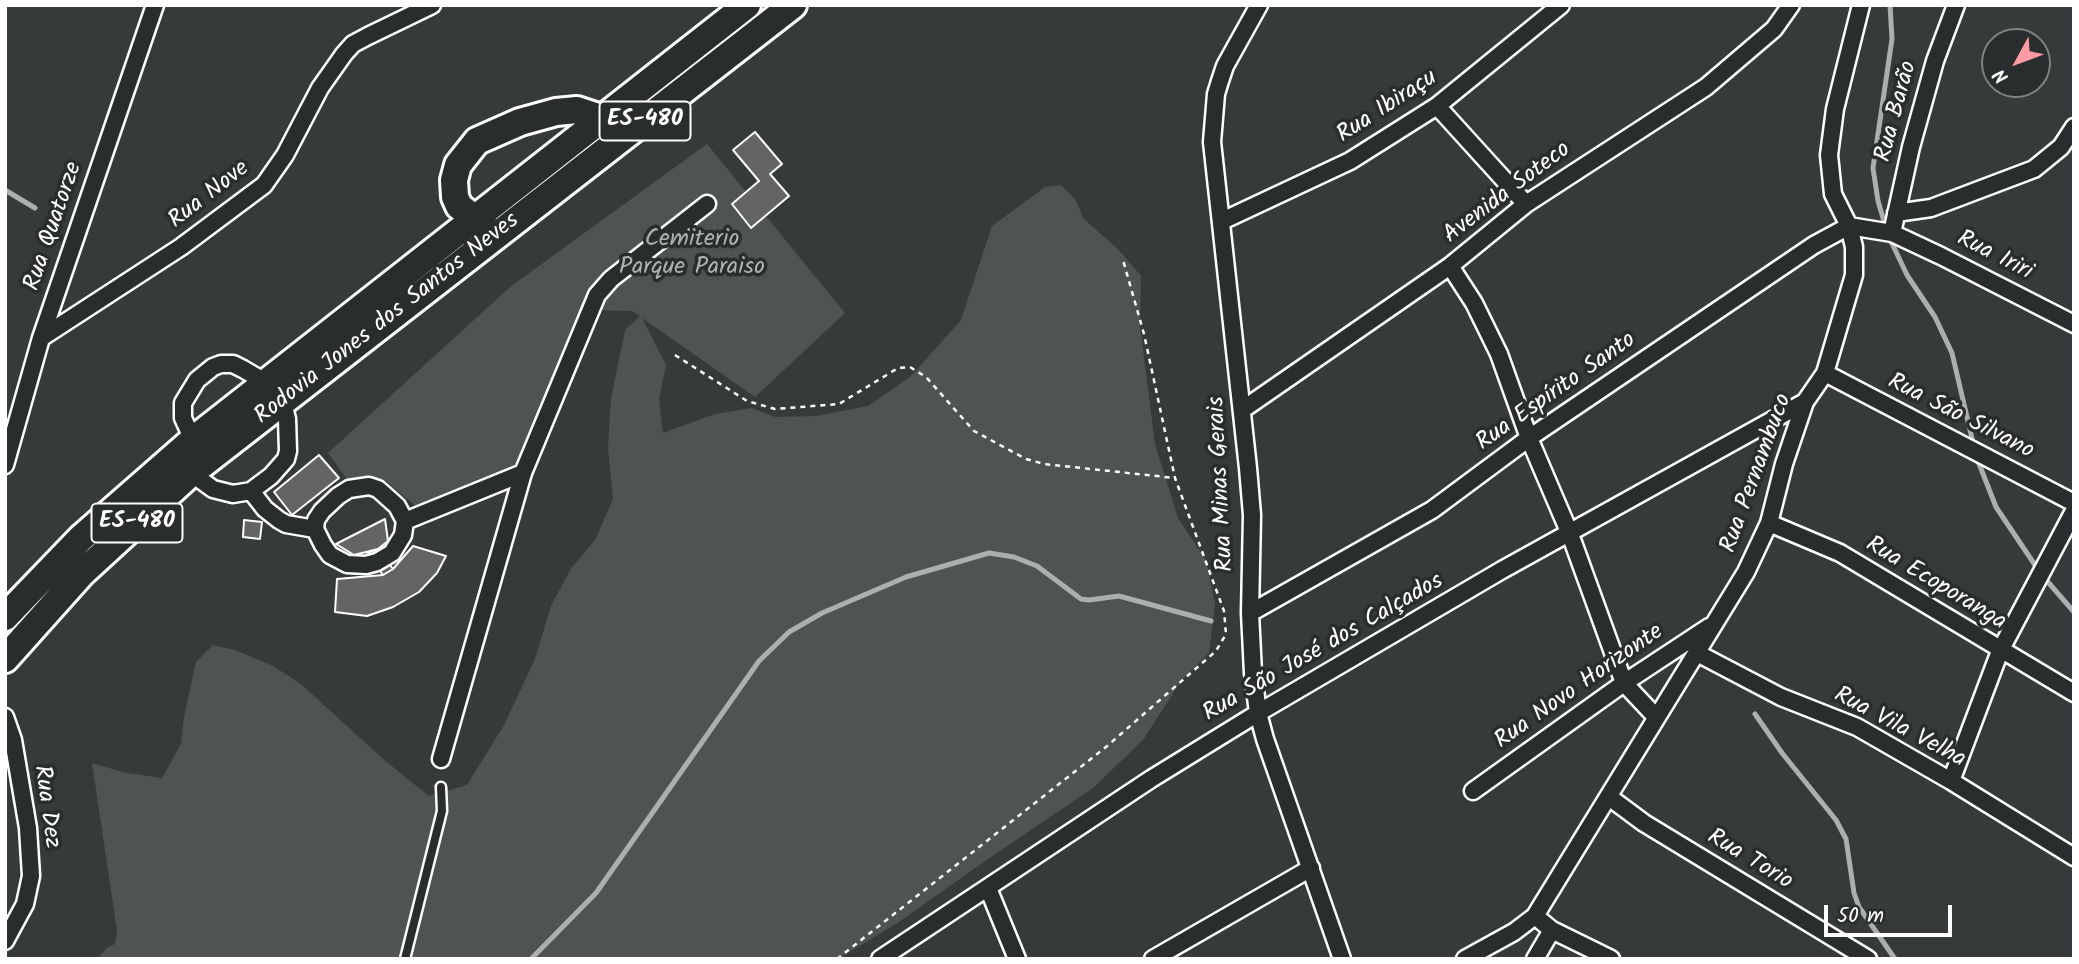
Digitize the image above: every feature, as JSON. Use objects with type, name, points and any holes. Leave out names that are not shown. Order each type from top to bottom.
[{"type":"main road","name":"Rodovia Jones dos Santos Neves","points":[[5,617],[81,538],[192,440],[747,5]]},
{"type":"main road","name":"Rodovia Jones dos Santos Neves","points":[[5,659],[81,575],[191,473],[793,5]]},
{"type":"main road","points":[[496,236],[473,220],[459,206],[455,197],[454,180],[458,165],[477,141],[520,122],[556,112],[577,110],[604,119]]},
{"type":"street","name":"Rua Quatorze","points":[[5,465],[41,338],[155,5]]},
{"type":"street","name":"Rua Nove","points":[[41,338],[181,247],[264,185],[285,155],[320,88],[344,54],[368,36],[432,5]]},
{"type":"street","name":"Rua Minas Gerais","points":[[1259,5],[1225,66],[1216,94],[1212,142],[1223,221],[1252,515],[1250,612],[1253,673],[1258,713],[1342,959]]},
{"type":"street","name":"Rua Ibiraçu","points":[[1223,221],[1350,162],[1437,106],[1561,5]]},
{"type":"street","name":"Avenida Soteco","points":[[1242,410],[1450,266],[1526,204],[1706,87],[1774,29],[1791,5]]},
{"type":"street","name":"Rua Pernambuco","points":[[1535,916],[1746,572],[1769,523],[1784,464],[1805,402],[1825,373],[1854,275],[1854,247],[1849,226],[1833,194],[1829,155],[1835,109],[1861,5]]},
{"type":"street","name":"Rua Barão","points":[[1892,233],[1911,147],[1936,61],[1956,5]]},
{"type":"street","points":[[1437,106],[1526,204]]},
{"type":"street","points":[[1896,213],[1931,208],[2034,169],[2062,147],[2074,127]]},
{"type":"street","points":[[441,759],[523,473],[597,295],[611,279],[707,204]]},
{"type":"street","points":[[1849,226],[1892,233]]},
{"type":"street","name":"Rua Espírito Santo","points":[[1250,612],[1432,510],[1529,438],[1814,245],[1849,226]]},
{"type":"street","name":"Rua Iriri","points":[[1892,233],[2074,324]]},
{"type":"street","points":[[1450,266],[1488,328],[1529,438],[1570,534],[1624,683],[1657,717]]},
{"type":"street","points":[[191,473],[213,489],[233,494],[251,491],[271,476],[286,459],[289,441],[283,403],[265,382],[233,364],[221,364],[204,373],[183,403],[183,418],[192,440]]},
{"type":"street","name":"Rua São Silvano","points":[[1825,373],[2074,502]]},
{"type":"street","name":"Rua São José dos Calçados","points":[[880,959],[1151,779],[1258,713],[1503,570],[1805,402]]},
{"type":"street","points":[[405,521],[523,473]]},
{"type":"street","points":[[369,486],[385,494],[397,506],[405,521],[403,535],[392,553],[366,565],[346,564],[330,555],[315,529],[316,520],[328,504],[349,489],[369,486]]},
{"type":"street","points":[[251,491],[279,520],[286,524],[315,529]]},
{"type":"street","points":[[1951,781],[2000,651],[2074,511]]},
{"type":"street","name":"Rua Ecoporanga","points":[[1769,523],[1840,553],[2074,693]]},
{"type":"street","name":"Rua Novo Horizonte","points":[[1473,791],[1624,683],[1714,624]]},
{"type":"street","name":"Rua Vila Velha","points":[[1697,653],[1782,697],[1857,727],[2074,857]]},
{"type":"street","name":"Rua Dez","points":[[5,717],[13,740],[28,828],[31,876],[25,904],[5,941]]},
{"type":"street","name":"Rua Torio","points":[[1609,797],[1655,829],[1868,959]]},
{"type":"street","points":[[1153,959],[1311,868]]},
{"type":"street","points":[[988,888],[1017,959]]},
{"type":"street","points":[[1465,959],[1514,932],[1535,916],[1552,930],[1611,959]]},
{"type":"street","points":[[1535,959],[1552,930]]},
{"type":"lane","points":[[405,959],[442,811],[441,788]]},
{"type":"path","points":[[837,959],[1106,747],[1216,651],[1226,634],[1224,611],[1175,478],[1144,334],[1122,260]]},
{"type":"path","points":[[675,355],[747,401],[785,409],[839,404],[898,368],[910,367],[926,377],[974,431],[1027,459],[1058,466],[1175,478]]},
{"type":"green space","name":"Cemiterio Parque Paraiso","points":[[707,144],[845,313],[755,397],[642,318],[666,365],[659,399],[663,433],[715,414],[752,408],[775,417],[816,416],[868,406],[910,377],[961,320],[992,226],[1045,187],[1061,185],[1075,199],[1084,219],[1118,249],[1141,276],[1140,326],[1155,444],[1178,518],[1206,560],[1215,604],[1209,653],[1181,681],[1143,740],[1093,788],[896,924],[838,959],[97,959],[108,947],[115,944],[117,930],[92,763],[126,773],[162,778],[181,744],[196,662],[213,645],[235,650],[273,666],[301,684],[383,759],[429,796],[467,785],[504,725],[535,659],[551,606],[570,570],[595,540],[613,499],[608,447],[611,399],[625,330],[640,316],[632,311],[587,310],[525,464],[418,508],[386,481],[347,479],[328,453],[510,287]]},
{"type":"building","points":[[755,132],[782,164],[770,174],[789,196],[751,228],[732,204],[759,181],[733,150]]},
{"type":"building","points":[[319,455],[339,478],[292,515],[274,492]]},
{"type":"building","points":[[385,519],[388,541],[378,549],[354,555],[336,544]]},
{"type":"building","points":[[244,520],[262,522],[260,539],[243,537]]},
{"type":"building","points":[[413,546],[446,556],[437,573],[419,592],[393,607],[367,616],[335,612],[337,579],[383,575],[393,569]]},
{"type":"building","points":[[378,549],[393,569],[383,575],[367,553]]},
{"type":"waterway","points":[[1886,228],[1878,201],[1873,168],[1892,39],[1890,5]]},
{"type":"waterway","points":[[5,190],[35,208]]},
{"type":"waterway","points":[[1889,237],[1907,275],[1935,317],[1952,353],[1974,447]]},
{"type":"waterway","points":[[1976,456],[1996,507],[2041,574],[2074,612]]},
{"type":"waterway","points":[[531,959],[596,893],[759,661],[789,632],[822,613],[906,577],[989,553],[1014,557],[1037,566],[1081,599],[1119,596],[1211,621]]},
{"type":"waterway","points":[[1755,714],[1782,753],[1836,820],[1846,839],[1854,893],[1859,907],[1895,959]]}]
